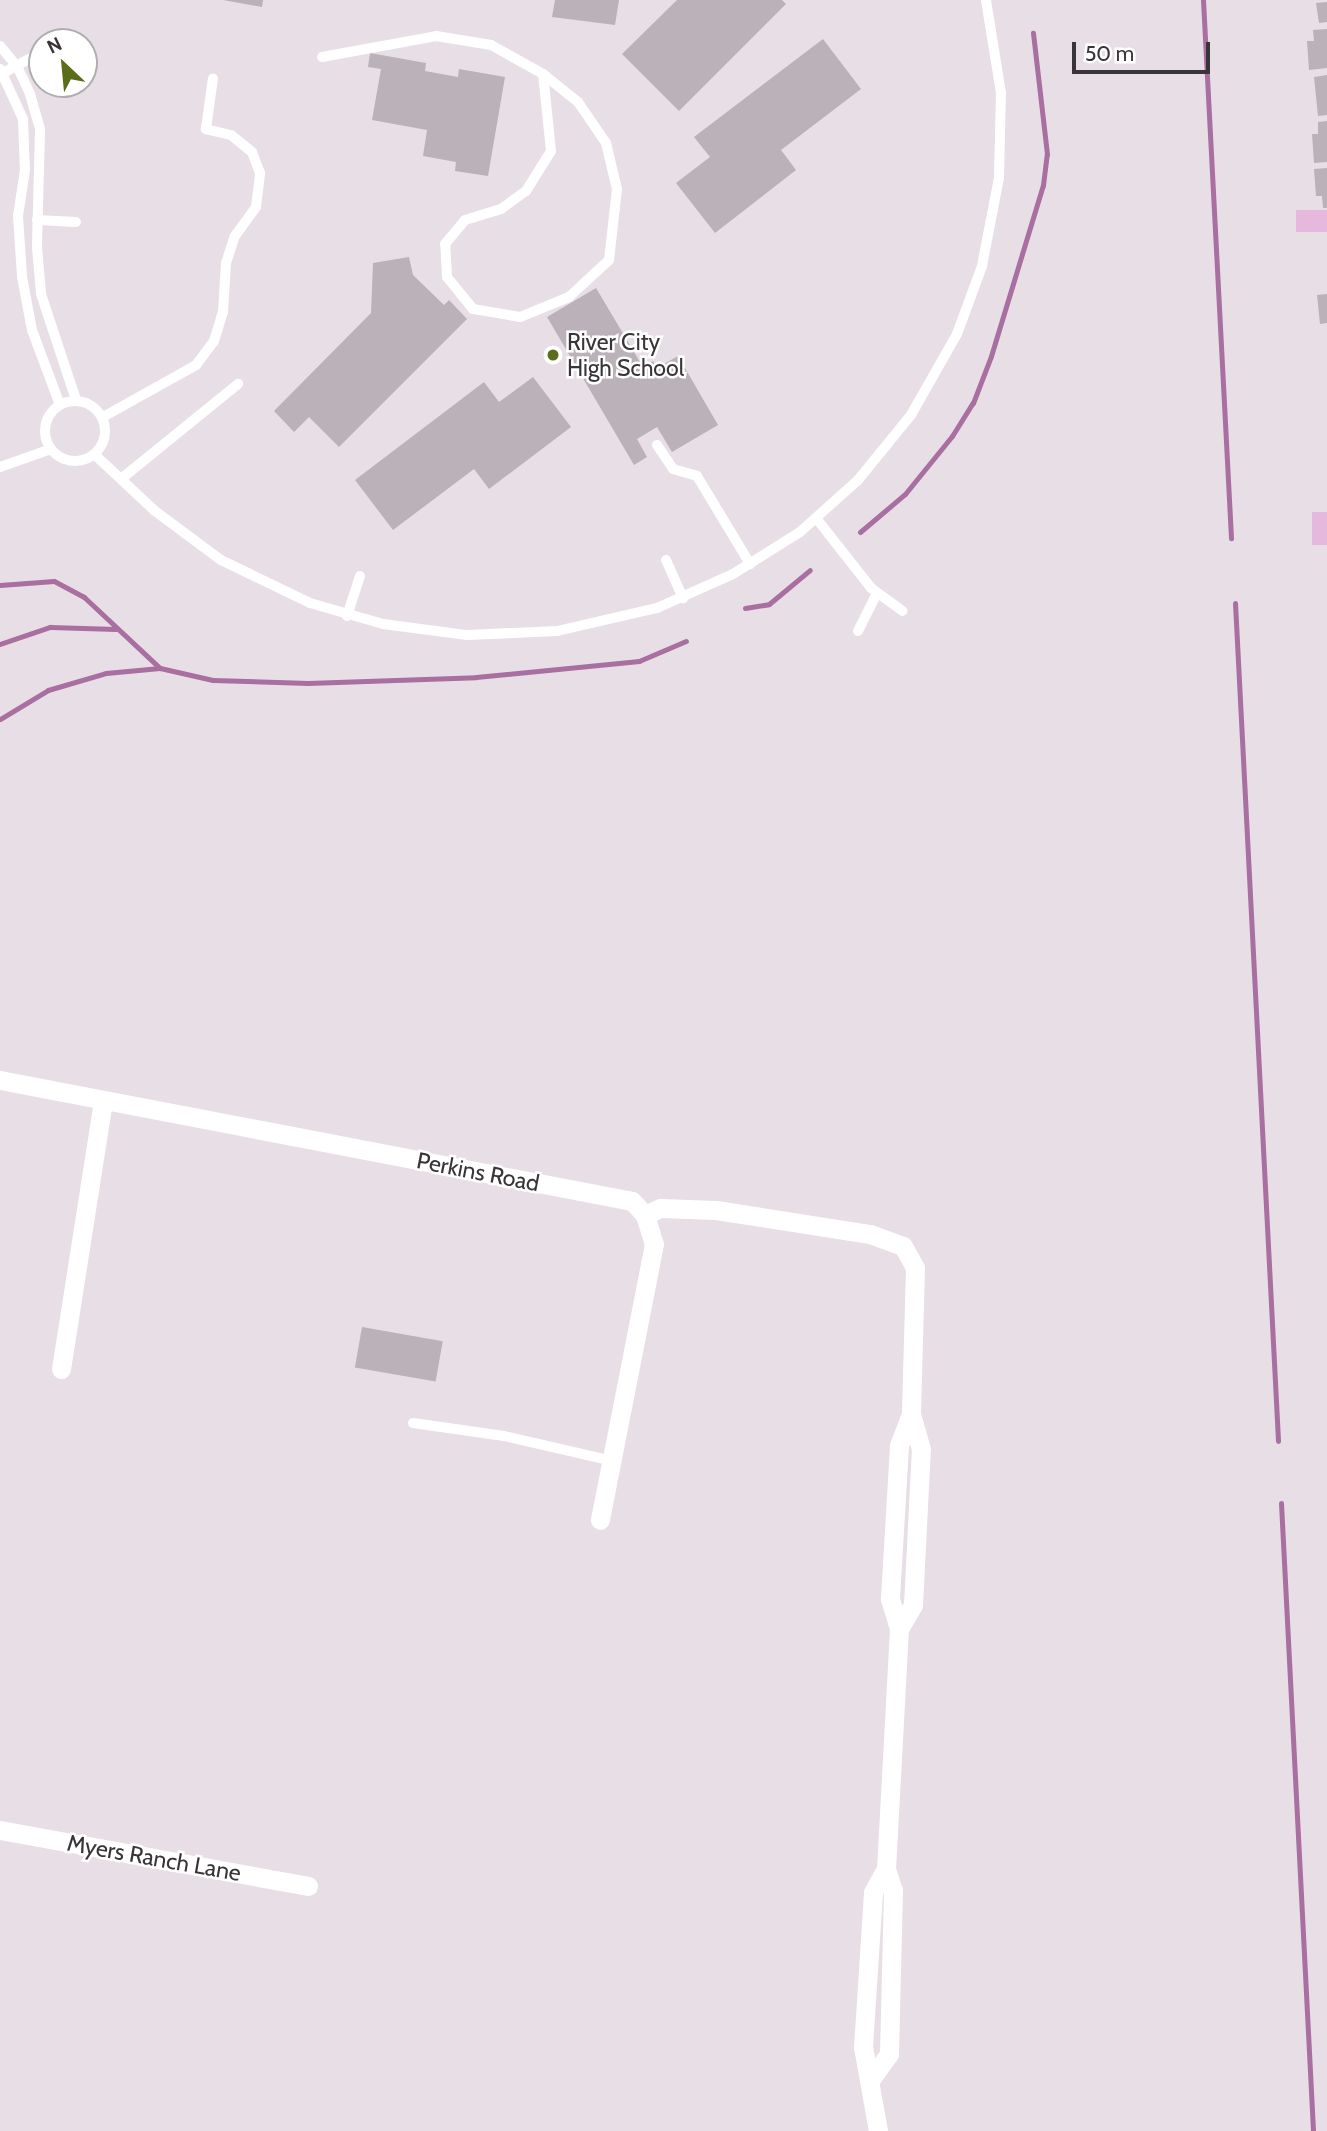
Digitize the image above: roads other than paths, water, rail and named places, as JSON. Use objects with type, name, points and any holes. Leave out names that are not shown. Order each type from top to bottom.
[{"type":"street","name":"Perkins Road","points":[[0,1080],[632,1201],[645,1215]]},
{"type":"street","points":[[61,1369],[103,1100]]},
{"type":"street","points":[[600,1520],[654,1244],[645,1215],[660,1208],[716,1210],[870,1234],[902,1246],[915,1268],[911,1414],[921,1449],[913,1605],[899,1629],[886,1869],[893,1890],[889,2054],[870,2080],[878,2131]]},
{"type":"street","name":"Myers Ranch Lane","points":[[0,1830],[307,1886]]},
{"type":"lane","points":[[94,454],[220,560],[278,590],[347,615],[423,631],[518,635],[590,626],[683,598],[750,564],[816,518],[858,480],[911,415],[957,334],[982,266],[995,209],[1002,120],[986,0]]},
{"type":"lane","points":[[322,57],[436,36],[491,46],[543,74],[578,102],[606,143],[617,190],[609,260],[569,297],[520,317],[473,309],[447,277],[445,244],[465,219],[501,209],[526,191],[551,151],[543,74]]},
{"type":"lane","points":[[0,46],[17,66],[40,130],[37,220],[41,294],[76,400]]},
{"type":"lane","points":[[28,60],[2,71],[23,119],[25,170],[18,216],[22,277],[32,330],[60,405]]},
{"type":"lane","points":[[103,417],[196,365],[214,341],[223,312],[226,263],[235,236],[256,206],[260,173],[252,152],[231,135],[206,129],[213,78]]},
{"type":"lane","points":[[37,220],[76,222]]},
{"type":"lane","points":[[121,479],[238,384]]},
{"type":"lane","points":[[0,467],[51,449],[76,461],[94,454],[105,437],[103,417],[87,402],[76,400],[60,405],[47,420],[51,449]]},
{"type":"lane","points":[[657,445],[673,469],[697,476],[750,564]]},
{"type":"lane","points":[[816,518],[877,593],[903,611]]},
{"type":"lane","points":[[666,560],[683,598]]},
{"type":"lane","points":[[347,615],[360,576]]},
{"type":"lane","points":[[858,631],[877,593]]},
{"type":"lane","points":[[413,1423],[504,1436],[612,1461]]},
{"type":"waterway","points":[[1203,0],[1231,538]]},
{"type":"waterway","points":[[860,532],[905,494],[952,436],[973,403],[991,356],[1043,185],[1047,154],[1033,33]]},
{"type":"waterway","points":[[745,608],[769,604],[810,570]]},
{"type":"waterway","points":[[0,585],[54,581],[84,597],[160,668]]},
{"type":"waterway","points":[[1235,603],[1278,1441]]},
{"type":"waterway","points":[[0,644],[50,627],[116,629]]},
{"type":"waterway","points":[[0,719],[48,690],[106,673],[160,668],[213,680],[308,683],[476,677],[639,661],[686,641]]},
{"type":"waterway","points":[[1281,1503],[1313,2131]]},
{"type":"place","name":"River City High School","points":[[553,355]]}]
